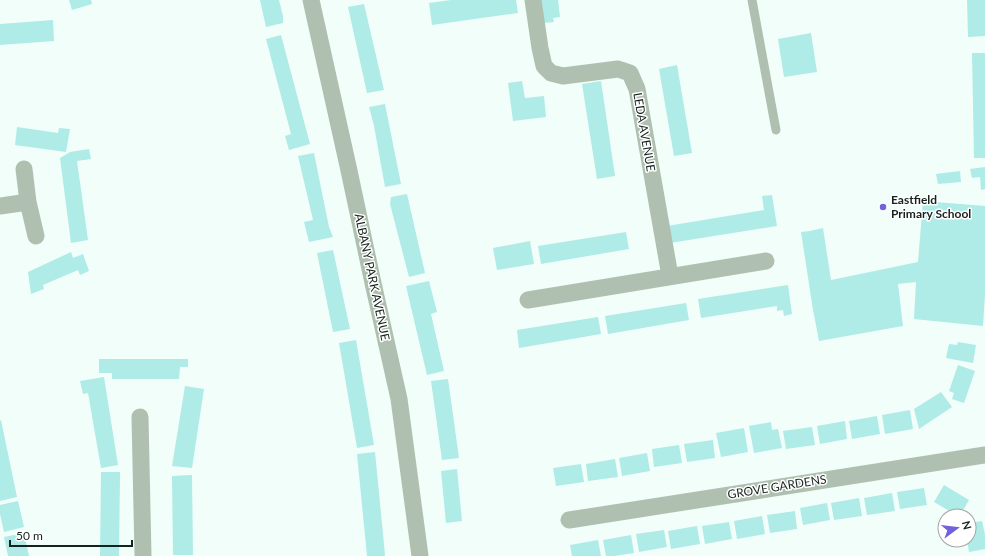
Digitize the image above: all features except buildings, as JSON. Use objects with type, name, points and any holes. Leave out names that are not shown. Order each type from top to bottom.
[{"type":"street","name":"ALBANY PARK AVENUE","points":[[311,0],[399,399],[420,556]]},
{"type":"street","name":"LEDA AVENUE","points":[[533,0],[544,66],[551,73],[563,76],[618,68],[630,73],[637,89],[670,276]]},
{"type":"street","points":[[24,169],[28,202],[36,236]]},
{"type":"street","points":[[0,206],[28,202]]},
{"type":"street","points":[[528,300],[766,261]]},
{"type":"street","points":[[140,418],[143,556]]},
{"type":"street","name":"GROVE GARDENS","points":[[569,520],[985,455]]},
{"type":"lane","points":[[752,0],[776,130]]},
{"type":"place","name":"Eastfield Primary School","points":[[883,207]]}]
